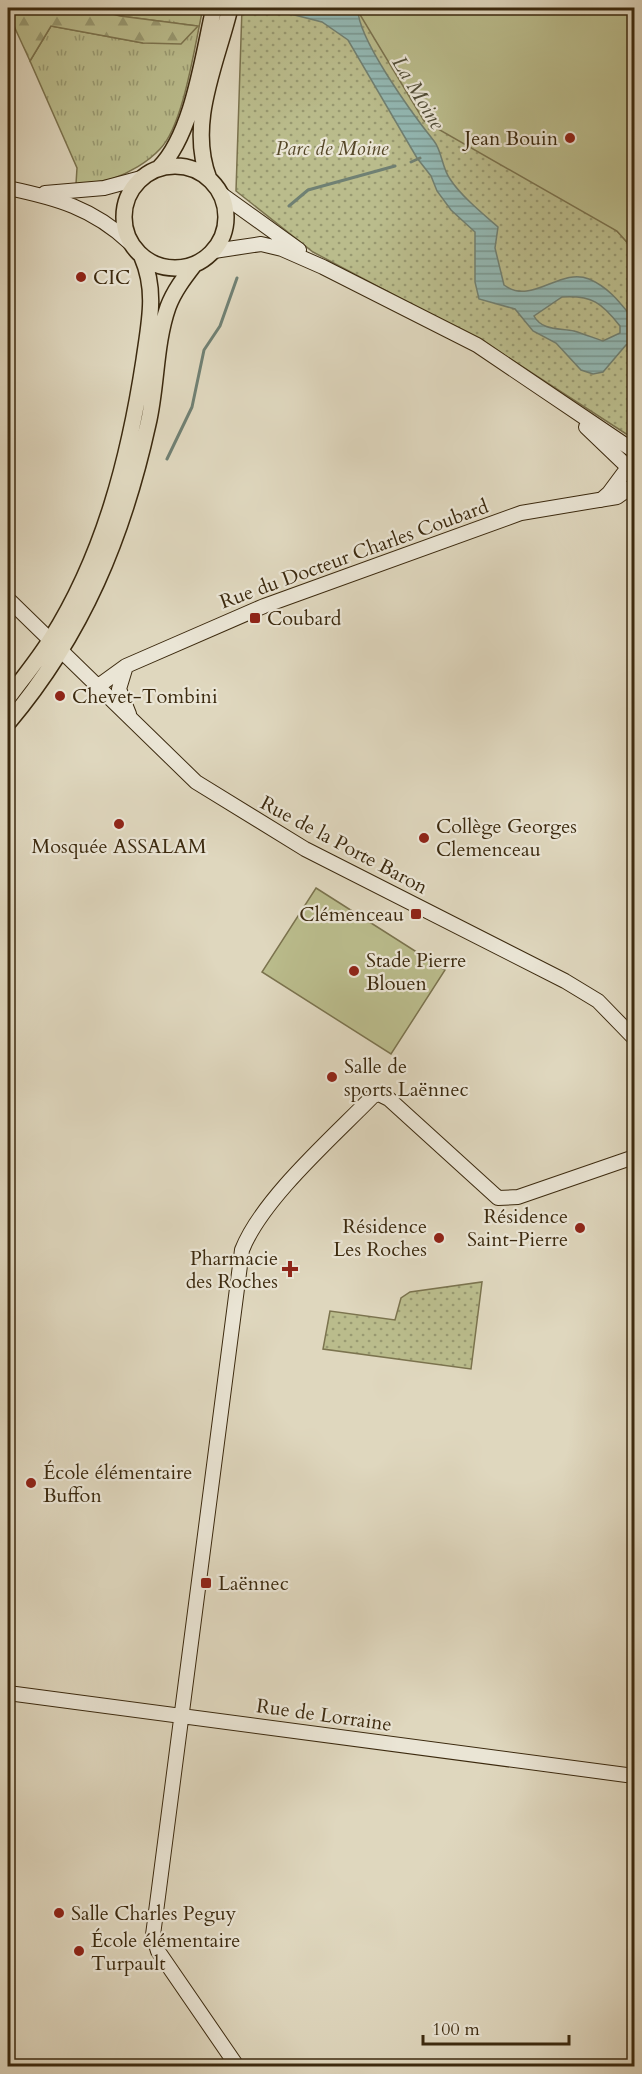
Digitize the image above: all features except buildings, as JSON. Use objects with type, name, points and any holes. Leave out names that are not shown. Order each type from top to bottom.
[{"type":"main road","points":[[8,698],[56,644],[119,486],[136,409],[152,302],[152,283],[142,257],[130,243],[124,227],[124,210],[129,194],[141,178],[159,168],[169,158],[183,133],[221,10]]},
{"type":"main road","points":[[209,179],[200,140],[221,10]]},
{"type":"main road","points":[[8,723],[56,644],[97,586],[116,541],[149,423],[168,308],[178,287],[194,265],[214,251],[222,238],[226,223],[225,208],[221,194],[209,179],[186,167],[159,168]]},
{"type":"main road","points":[[142,257],[167,268],[194,265]]},
{"type":"street","points":[[34,194],[104,188],[141,178]]},
{"type":"street","points":[[8,188],[81,207],[111,225],[130,243]]},
{"type":"street","points":[[221,194],[323,267]]},
{"type":"street","points":[[214,251],[261,244],[282,249],[323,267],[477,345],[565,407],[634,451]]},
{"type":"street","points":[[565,407],[628,468],[601,500]]},
{"type":"street","name":"Rue du Docteur Charles Coubard","points":[[97,687],[126,666],[264,606],[521,513],[617,497],[634,485]]},
{"type":"street","name":"Rue de la Porte Baron","points":[[8,599],[56,644],[131,722],[195,782],[305,849],[565,981],[598,1001],[634,1038]]},
{"type":"street","points":[[126,666],[119,689],[131,722]]},
{"type":"street","points":[[237,2067],[158,1951],[153,1935],[181,1715],[219,1449],[242,1250],[261,1215],[368,1101],[379,1094],[389,1099],[498,1198],[518,1197],[634,1157]]},
{"type":"street","name":"Rue de Lorraine","points":[[8,1693],[634,1776]]},
{"type":"green space","points":[[10,8],[90,8],[120,16],[198,26],[181,44],[143,43],[51,26],[30,61],[8,13]]},
{"type":"green space","points":[[90,8],[203,8],[182,103],[176,122],[160,149],[138,167],[125,174],[108,180],[76,184],[77,168],[30,61],[51,26],[143,43],[197,26],[120,16]]},
{"type":"green space","name":"Parc de Moine","points":[[242,8],[356,8],[617,231],[634,250],[634,439],[492,347],[313,252],[236,191]]},
{"type":"green space","name":"Jean Bouin","points":[[356,8],[634,8],[634,250],[617,231],[424,121]]},
{"type":"green space","name":"Stade Pierre Blouen","points":[[316,888],[445,970],[391,1054],[262,972]]},
{"type":"green space","points":[[482,1282],[471,1369],[323,1349],[330,1311],[395,1320],[401,1298],[410,1292]]},
{"type":"water","name":"La Moine","points":[[267,8],[358,8],[366,38],[401,96],[437,145],[450,179],[466,198],[498,227],[495,248],[504,285],[525,291],[567,278],[578,277],[596,283],[620,302],[634,320],[634,343],[626,345],[603,372],[593,374],[581,370],[556,343],[533,331],[515,309],[479,299],[475,282],[475,232],[451,210],[437,191],[431,176],[417,158],[348,40],[322,22]],"holes":[[[562,297],[589,299],[602,306],[620,326],[620,333],[603,341],[574,331],[546,327],[534,316]]]},
{"type":"waterway","points":[[411,162],[420,158]]},
{"type":"waterway","points":[[289,206],[308,190],[395,166]]},
{"type":"waterway","points":[[167,459],[192,407],[204,350],[220,326],[237,278]]},
{"type":"place","name":"Jean Bouin","points":[[570,138]]},
{"type":"place","name":"CIC","points":[[81,277]]},
{"type":"place","name":"Coubard","points":[[255,618]]},
{"type":"place","name":"Chevet-Tombini","points":[[60,696]]},
{"type":"place","name":"Mosquée ASSALAM","points":[[119,824]]},
{"type":"place","name":"Collège Georges Clemenceau","points":[[424,838]]},
{"type":"place","name":"Clémenceau","points":[[416,914]]},
{"type":"place","name":"Stade Pierre Blouen","points":[[354,971]]},
{"type":"place","name":"Salle de sports Laënnec","points":[[332,1077]]},
{"type":"place","name":"Résidence Saint-Pierre","points":[[580,1228]]},
{"type":"place","name":"Résidence Les Roches","points":[[439,1238]]},
{"type":"place","name":"Pharmacie des Roches","points":[[290,1269]]},
{"type":"place","name":"École élémentaire Buffon","points":[[31,1483]]},
{"type":"place","name":"Laënnec","points":[[206,1583]]},
{"type":"place","name":"Salle Charles Peguy","points":[[59,1913]]},
{"type":"place","name":"École élémentaire Turpault","points":[[79,1951]]}]
